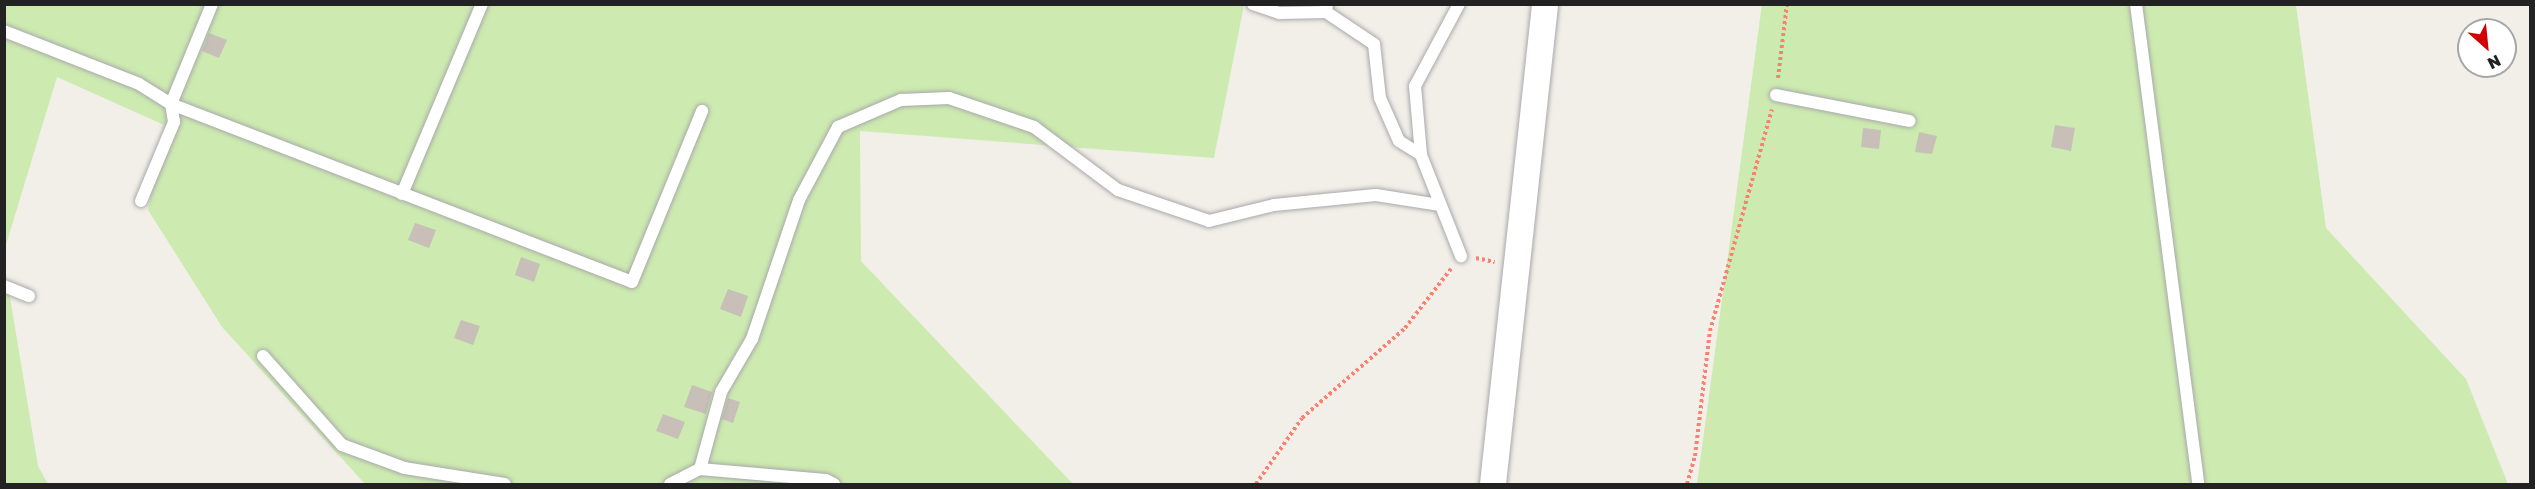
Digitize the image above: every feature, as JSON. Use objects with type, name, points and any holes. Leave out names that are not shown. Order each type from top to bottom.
[{"type":"street","points":[[1493,484],[1545,4]]},
{"type":"lane","points":[[141,201],[174,123],[171,104],[212,4]]},
{"type":"lane","points":[[402,194],[482,4]]},
{"type":"lane","points":[[1253,4],[1279,12],[1327,8],[1374,44],[1380,98],[1399,141],[1420,155]]},
{"type":"lane","points":[[1459,4],[1415,86],[1420,155],[1461,256]]},
{"type":"lane","points":[[2136,4],[2198,484]]},
{"type":"lane","points":[[4,31],[139,84],[171,104],[632,282],[702,111]]},
{"type":"lane","points":[[1776,95],[1910,122]]},
{"type":"lane","points":[[700,469],[721,392],[752,339],[799,200],[838,127],[901,100],[949,98],[1034,127],[1118,190],[1209,221],[1274,204],[1376,195],[1440,205]]},
{"type":"lane","points":[[4,286],[29,296]]},
{"type":"lane","points":[[263,356],[342,445],[405,468],[505,484]]},
{"type":"lane","points":[[670,484],[700,469],[826,480],[834,484]]},
{"type":"path","points":[[1686,484],[1695,456],[1710,331],[1776,95],[1787,4]]},
{"type":"path","points":[[1256,484],[1302,418],[1405,328],[1461,256],[1517,265]]},
{"type":"green space","points":[[1762,4],[2296,5],[2326,228],[2466,379],[2508,484],[1697,484]]},
{"type":"green space","points":[[5,5],[1244,5],[1214,158],[860,131],[861,261],[1073,484],[365,484],[222,327],[148,210],[164,125],[57,77],[5,248]]},
{"type":"green space","points":[[4,261],[38,466],[48,484],[5,484]]},
{"type":"building","points":[[209,33],[227,40],[219,58],[202,51]]},
{"type":"building","points":[[2055,125],[2075,128],[2071,151],[2051,147]]},
{"type":"building","points":[[1863,128],[1881,130],[1879,149],[1861,147]]},
{"type":"building","points":[[1919,132],[1937,136],[1932,154],[1915,152]]},
{"type":"building","points":[[415,223],[436,230],[429,248],[408,240]]},
{"type":"building","points":[[521,257],[540,264],[534,282],[515,275]]},
{"type":"building","points":[[728,289],[748,296],[741,317],[720,309]]},
{"type":"building","points":[[461,320],[480,326],[473,345],[454,338]]},
{"type":"building","points":[[692,385],[712,392],[706,414],[684,407]]},
{"type":"building","points":[[728,398],[740,402],[733,423],[722,419]]},
{"type":"building","points":[[663,414],[685,422],[678,439],[656,431]]}]
